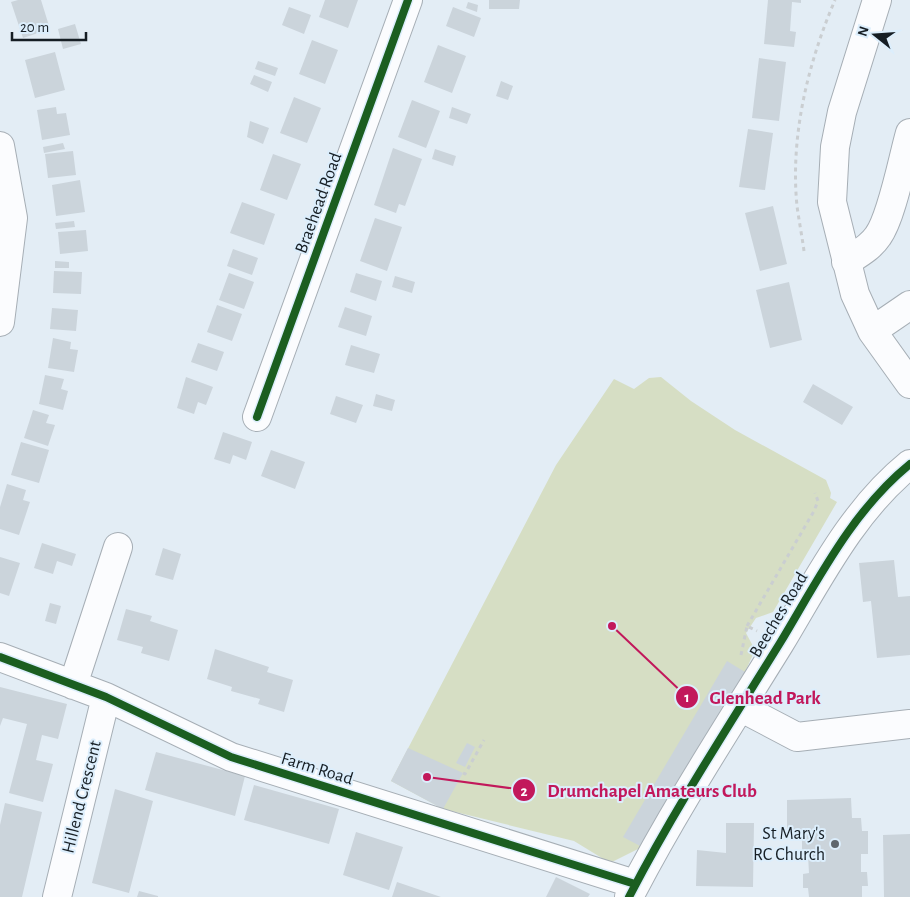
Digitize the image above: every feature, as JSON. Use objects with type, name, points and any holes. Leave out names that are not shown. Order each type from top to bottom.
[{"type":"street","name":"Braehead Road","points":[[257,417],[408,0]]},
{"type":"street","points":[[877,0],[842,112],[835,147],[832,202],[855,294],[872,331],[910,384]]},
{"type":"street","points":[[846,262],[867,249],[880,234],[891,202],[910,132]]},
{"type":"street","points":[[0,146],[13,218],[0,322]]},
{"type":"street","points":[[872,331],[910,305]]},
{"type":"street","name":"Beeches Road","points":[[632,891],[740,707],[850,527],[896,475],[910,464]]},
{"type":"street","points":[[73,685],[118,547]]},
{"type":"street","name":"Farm Road","points":[[0,657],[106,697],[231,757],[632,891]]},
{"type":"street","name":"Hillend Crescent","points":[[57,897],[106,697]]},
{"type":"street","points":[[740,707],[797,737],[910,724]]},
{"type":"path","points":[[804,251],[797,204],[797,157],[801,117],[816,47],[835,0]]},
{"type":"path","points":[[747,626],[814,511],[818,501],[815,493]]},
{"type":"path","points":[[740,654],[743,639]]},
{"type":"path","points":[[462,773],[465,774],[484,740]]},
{"type":"green space","points":[[661,377],[691,401],[735,430],[826,480],[831,493],[830,498],[837,502],[773,612],[756,618],[746,633],[755,650],[745,672],[642,847],[610,863],[574,841],[443,809],[391,781],[556,465],[614,379],[634,389],[649,378]]},
{"type":"building","points":[[18,0],[41,0],[50,29],[23,38],[11,2]]},
{"type":"building","points":[[325,0],[358,0],[348,28],[319,17]]},
{"type":"building","points":[[489,0],[520,0],[519,9],[489,9]]},
{"type":"building","points":[[768,0],[801,0],[801,3],[792,2],[790,31],[796,32],[794,47],[764,44]]},
{"type":"building","points":[[468,2],[478,5],[477,12],[466,8]]},
{"type":"building","points":[[289,7],[311,15],[304,34],[282,25]]},
{"type":"building","points":[[453,7],[481,18],[474,37],[446,26]]},
{"type":"building","points":[[75,24],[81,44],[63,49],[58,29]]},
{"type":"building","points":[[312,40],[338,50],[325,84],[299,74]]},
{"type":"building","points":[[438,45],[466,56],[452,93],[424,82]]},
{"type":"building","points":[[55,52],[65,90],[35,98],[25,60]]},
{"type":"building","points":[[759,58],[786,62],[779,121],[752,118]]},
{"type":"building","points":[[258,61],[278,68],[275,76],[255,69]]},
{"type":"building","points":[[254,75],[272,82],[268,92],[250,84]]},
{"type":"building","points":[[501,81],[513,86],[508,100],[496,96]]},
{"type":"building","points":[[294,97],[321,108],[307,143],[280,133]]},
{"type":"building","points":[[412,100],[440,111],[426,148],[398,137]]},
{"type":"building","points":[[56,107],[57,114],[66,113],[70,135],[42,140],[37,110]]},
{"type":"building","points":[[452,107],[471,114],[467,124],[449,118]]},
{"type":"building","points":[[250,121],[269,128],[263,144],[247,137]]},
{"type":"building","points":[[748,129],[773,133],[765,190],[739,187]]},
{"type":"building","points":[[63,143],[65,149],[44,153],[43,147]]},
{"type":"building","points":[[393,148],[422,159],[405,206],[399,204],[396,213],[374,205]]},
{"type":"building","points":[[435,149],[456,156],[453,166],[432,159]]},
{"type":"building","points":[[73,151],[76,175],[48,178],[45,154]]},
{"type":"building","points":[[273,154],[301,164],[287,200],[260,190]]},
{"type":"building","points":[[80,180],[85,212],[56,216],[52,185]]},
{"type":"building","points":[[242,202],[275,214],[264,245],[230,233]]},
{"type":"building","points":[[773,206],[787,264],[760,271],[745,213]]},
{"type":"building","points":[[375,218],[402,227],[387,271],[360,261]]},
{"type":"building","points":[[74,221],[75,227],[56,229],[55,223]]},
{"type":"building","points":[[86,230],[88,251],[60,254],[58,232]]},
{"type":"building","points":[[233,249],[258,258],[252,275],[227,266]]},
{"type":"building","points":[[55,261],[69,262],[69,268],[55,268]]},
{"type":"building","points":[[54,271],[82,272],[81,294],[53,293]]},
{"type":"building","points":[[229,273],[254,282],[244,309],[219,300]]},
{"type":"building","points":[[356,273],[382,281],[376,301],[350,292]]},
{"type":"building","points":[[395,276],[415,282],[412,293],[392,287]]},
{"type":"building","points":[[789,282],[802,340],[770,348],[756,290]]},
{"type":"building","points":[[217,305],[242,314],[232,341],[207,332]]},
{"type":"building","points":[[345,307],[372,316],[366,336],[338,327]]},
{"type":"building","points":[[52,308],[78,310],[76,331],[50,329]]},
{"type":"building","points":[[53,338],[71,342],[70,349],[78,350],[74,372],[48,368]]},
{"type":"building","points":[[198,343],[224,352],[217,371],[191,362]]},
{"type":"building","points":[[351,345],[380,354],[374,373],[345,365]]},
{"type":"building","points":[[45,375],[64,379],[61,389],[68,391],[63,410],[39,404]]},
{"type":"building","points":[[186,377],[213,387],[206,405],[198,402],[194,414],[177,408]]},
{"type":"building","points":[[813,384],[853,407],[842,425],[803,402]]},
{"type":"building","points":[[376,394],[395,400],[392,411],[373,406]]},
{"type":"building","points":[[336,396],[363,405],[356,423],[330,414]]},
{"type":"building","points":[[33,410],[49,415],[46,423],[55,425],[48,446],[24,438]]},
{"type":"building","points":[[223,432],[252,442],[246,460],[233,455],[230,464],[214,459]]},
{"type":"building","points":[[21,442],[49,450],[39,483],[11,475]]},
{"type":"building","points":[[271,450],[305,462],[295,489],[261,476]]},
{"type":"building","points":[[7,484],[26,490],[23,500],[30,502],[19,535],[0,529],[0,507]]},
{"type":"building","points":[[42,543],[76,554],[72,566],[57,561],[53,574],[34,568]]},
{"type":"building","points":[[163,548],[181,554],[173,580],[155,575]]},
{"type":"building","points":[[0,557],[20,563],[9,596],[0,593]]},
{"type":"building","points":[[894,560],[898,597],[910,596],[910,655],[877,658],[871,601],[863,602],[859,563]]},
{"type":"building","points":[[50,603],[61,606],[56,624],[45,621]]},
{"type":"building","points":[[126,609],[152,616],[150,621],[178,630],[169,661],[141,653],[143,647],[117,640]]},
{"type":"building","points":[[215,649],[269,667],[267,672],[293,680],[284,712],[258,704],[260,699],[231,691],[232,687],[207,679]]},
{"type":"building","points":[[727,661],[745,672],[642,847],[623,837]]},
{"type":"building","points":[[0,687],[67,704],[58,739],[42,735],[36,760],[53,764],[43,802],[9,793],[27,724],[3,718],[0,726]]},
{"type":"building","points":[[467,743],[475,747],[465,767],[456,763]]},
{"type":"building","points":[[408,748],[463,773],[443,809],[391,781]]},
{"type":"building","points":[[156,752],[245,776],[235,816],[145,790]]},
{"type":"building","points":[[254,785],[339,809],[329,844],[244,820]]},
{"type":"building","points":[[115,789],[153,801],[129,893],[92,883]]},
{"type":"building","name":"St Mary's RC Church","points":[[851,798],[852,818],[861,818],[862,831],[868,831],[868,854],[861,854],[861,872],[867,872],[868,886],[862,886],[862,897],[809,897],[808,888],[803,888],[803,874],[809,873],[808,855],[802,855],[802,833],[787,834],[787,800]]},
{"type":"building","points":[[5,803],[42,812],[22,897],[0,897],[0,825]]},
{"type":"building","points":[[726,823],[754,823],[753,887],[696,886],[697,850],[726,853]]},
{"type":"building","points":[[356,832],[403,847],[389,890],[343,875]]},
{"type":"building","points":[[910,834],[910,897],[884,897],[883,835]]},
{"type":"building","points":[[556,877],[590,894],[588,897],[546,897]]},
{"type":"building","points":[[397,882],[441,897],[392,897]]},
{"type":"building","points":[[139,891],[158,896],[158,897],[137,897]]},
{"type":"cycle path","points":[[257,417],[408,0]]},
{"type":"cycle path","points":[[629,897],[721,737],[823,571],[853,525],[889,483],[910,464]]},
{"type":"cycle path","points":[[0,657],[106,697],[231,757],[635,884]]},
{"type":"place","name":"Glenhead Park","points":[[612,626]]},
{"type":"place","name":"Drumchapel Amateurs Club","points":[[427,777]]},
{"type":"place","name":"St Mary's RC Church","points":[[835,844]]}]
